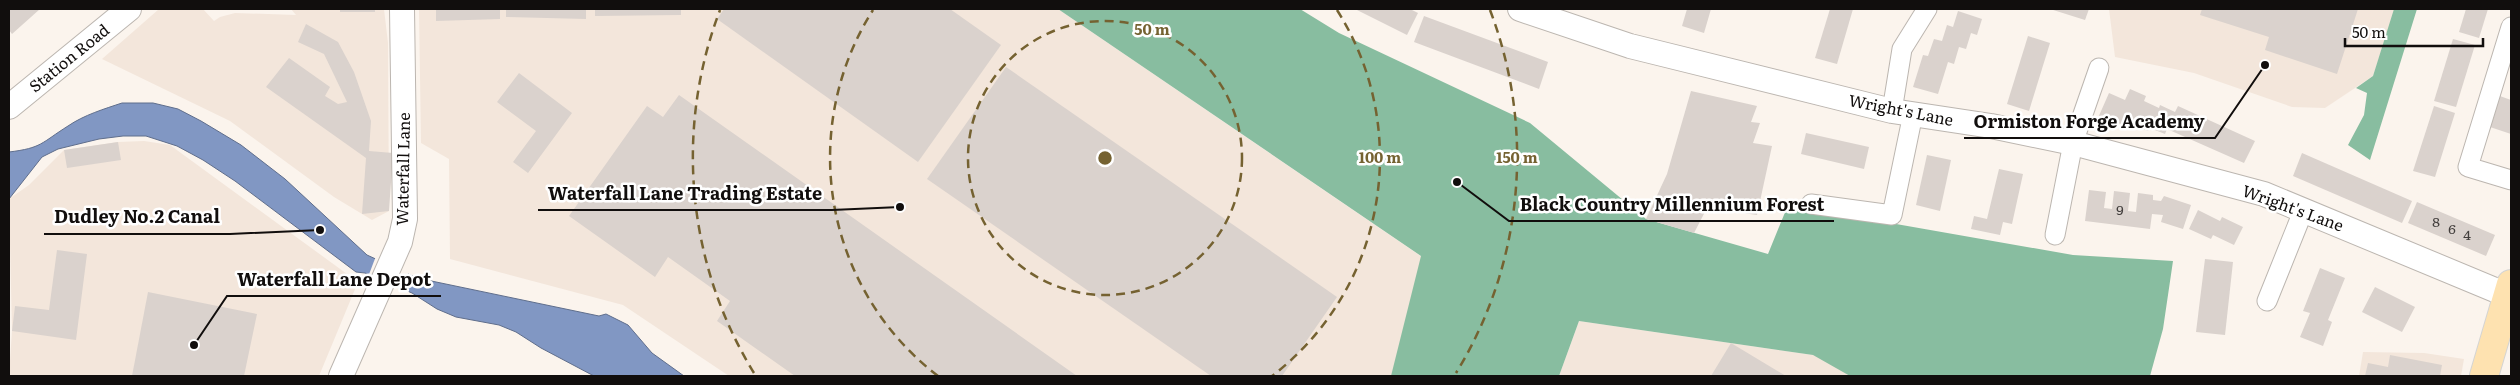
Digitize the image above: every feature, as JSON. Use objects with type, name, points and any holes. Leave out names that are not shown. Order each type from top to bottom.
[{"type":"main road","points":[[2484,376],[2509,289]]},
{"type":"street","name":"Station Road","points":[[9,107],[129,9]]},
{"type":"street","name":"Waterfall Lane","points":[[340,376],[400,242],[406,205],[402,9]]},
{"type":"street","name":"Wright's Lane","points":[[1520,9],[1630,46],[1902,113],[1991,126],[2073,143],[2264,194],[2509,289]]},
{"type":"street","points":[[1811,204],[1892,215],[1902,113],[1902,49],[1927,9]]},
{"type":"street","points":[[2510,180],[2468,167],[2511,27]]},
{"type":"street","points":[[2055,235],[2073,143],[2099,68]]},
{"type":"street","points":[[2267,301],[2304,210]]},
{"type":"shaded area","points":[[159,9],[203,9],[214,21],[220,17],[235,13],[296,15],[291,9],[384,9],[388,43],[389,211],[372,220],[334,197],[230,121],[102,59]]},
{"type":"shaded area","points":[[419,9],[1058,9],[1516,321],[1503,376],[729,376],[623,305],[450,259],[449,159],[421,143]]},
{"type":"shaded area","points":[[2109,9],[2395,9],[2373,76],[2325,108],[2292,107],[2194,73],[2115,57]]},
{"type":"shaded area","points":[[144,141],[170,145],[358,282],[319,376],[9,376],[12,331],[9,199],[29,185],[64,150],[118,142]]},
{"type":"shaded area","points":[[1579,321],[1813,355],[1869,376],[1559,376]]},
{"type":"shaded area","points":[[2363,352],[2424,353],[2464,359],[2461,376],[2359,376]]},
{"type":"green space","points":[[1058,9],[1300,9],[1339,33],[1530,123],[1646,219],[1768,254],[1788,205],[2073,255],[2173,261],[2163,329],[2150,376],[1850,376],[1813,355],[1579,321],[1559,376],[1391,376],[1421,256]]},
{"type":"green space","points":[[2394,9],[2417,9],[2370,160],[2348,145],[2364,115],[2367,93],[2356,88],[2373,76]]},
{"type":"water","points":[[122,103],[153,103],[178,109],[241,145],[285,179],[367,255],[417,278],[599,316],[606,314],[628,325],[652,353],[684,376],[594,376],[541,348],[516,332],[499,325],[456,317],[437,309],[412,293],[365,273],[356,272],[235,181],[203,160],[177,146],[146,136],[99,139],[58,149],[42,157],[9,199],[9,152],[35,146],[81,119]]},
{"type":"pier","points":[[376,256],[409,271],[401,291],[368,277]]},
{"type":"building","points":[[9,9],[40,9],[12,34],[9,30]]},
{"type":"building","points":[[340,9],[375,9],[375,12],[340,12]]},
{"type":"building","points":[[436,9],[500,9],[500,19],[436,21]]},
{"type":"building","points":[[506,9],[586,9],[586,19],[506,17]]},
{"type":"building","points":[[595,9],[681,9],[681,15],[595,16]]},
{"type":"building","points":[[724,9],[950,9],[1001,45],[918,162],[717,19]]},
{"type":"building","points":[[1355,9],[1410,9],[1418,13],[1407,35]]},
{"type":"building","points":[[1687,9],[1711,9],[1704,33],[1682,26]]},
{"type":"building","points":[[1830,9],[1853,9],[1837,64],[1815,58]]},
{"type":"building","points":[[2050,9],[2089,9],[2085,20]]},
{"type":"building","points":[[2202,9],[2358,9],[2337,74],[2265,50],[2269,37],[2200,15]]},
{"type":"building","points":[[2466,9],[2488,9],[2479,38],[2459,32]]},
{"type":"building","points":[[1958,11],[1982,19],[1977,35],[1971,33],[1966,49],[1959,47],[1954,64],[1948,62],[1938,94],[1913,87],[1923,55],[1928,56],[1934,39],[1942,41],[1947,25],[1953,27]]},
{"type":"building","points":[[1424,16],[1548,62],[1539,89],[1414,42]]},
{"type":"building","points":[[306,24],[338,42],[354,72],[371,121],[369,151],[393,153],[389,211],[362,214],[366,158],[266,87],[289,58],[330,87],[325,96],[338,104],[347,102],[324,54],[298,42]]},
{"type":"building","points":[[2028,36],[2050,43],[2029,111],[2007,104]]},
{"type":"building","points":[[2453,39],[2475,45],[2456,107],[2434,101]]},
{"type":"building","points":[[1006,67],[1337,297],[1282,376],[1211,376],[927,179]]},
{"type":"building","points":[[519,73],[572,113],[528,173],[513,162],[536,131],[497,102]]},
{"type":"building","points":[[2130,89],[2146,96],[2144,101],[2159,108],[2160,105],[2175,112],[2178,106],[2255,141],[2244,163],[2167,129],[2165,134],[2150,128],[2148,131],[2133,125],[2132,129],[2116,122],[2115,125],[2098,118],[2109,93],[2125,100]]},
{"type":"building","points":[[1691,91],[1757,106],[1751,122],[1760,123],[1753,143],[1772,146],[1757,215],[1707,208],[1694,233],[1646,219],[1667,174]]},
{"type":"building","points":[[679,95],[1077,376],[795,376],[717,321],[730,301],[668,257],[655,277],[569,216],[647,106],[663,117]]},
{"type":"building","points":[[2497,95],[2511,100],[2511,134],[2487,126]]},
{"type":"building","points":[[2434,106],[2455,113],[2435,177],[2413,171]]},
{"type":"building","points":[[1806,133],[1869,147],[1864,169],[1801,154]]},
{"type":"building","points":[[118,142],[121,160],[67,168],[64,150]]},
{"type":"building","points":[[2302,153],[2412,201],[2402,223],[2293,176]]},
{"type":"building","points":[[1927,155],[1951,160],[1940,211],[1916,205]]},
{"type":"building","points":[[1999,169],[2023,174],[2012,224],[2003,222],[2000,235],[1971,229],[1974,216],[1987,219]]},
{"type":"building","points":[[2089,190],[2106,192],[2104,208],[2112,209],[2114,191],[2130,193],[2128,211],[2136,212],[2138,193],[2153,195],[2153,200],[2161,201],[2164,196],[2191,205],[2183,229],[2161,222],[2163,215],[2152,214],[2150,229],[2085,221]]},
{"type":"building","points":[[2417,202],[2495,235],[2486,256],[2408,223]]},
{"type":"building","points":[[2198,210],[2220,221],[2222,217],[2243,227],[2234,245],[2213,235],[2211,239],[2189,229]]},
{"type":"building","points":[[57,250],[87,254],[76,340],[12,331],[15,306],[49,310]]},
{"type":"building","points":[[2205,259],[2233,262],[2225,335],[2196,332]]},
{"type":"building","points":[[2320,268],[2345,278],[2328,320],[2332,322],[2323,346],[2300,337],[2310,313],[2303,311]]},
{"type":"building","points":[[2375,287],[2415,307],[2402,332],[2362,312]]},
{"type":"building","points":[[148,292],[257,314],[244,376],[132,376]]},
{"type":"building","points":[[1731,343],[1786,376],[1711,376]]},
{"type":"building","points":[[2390,355],[2442,365],[2440,376],[2365,376],[2368,363],[2388,367]]},
{"type":"place","name":"Ormiston Forge Academy","points":[[2265,65]]},
{"type":"place","name":"Black Country Millennium Forest","points":[[1457,182]]},
{"type":"place","name":"Waterfall Lane Trading Estate","points":[[900,207]]},
{"type":"place","name":"Dudley No.2 Canal","points":[[320,230]]},
{"type":"place","name":"Waterfall Lane Depot","points":[[194,345]]}]
